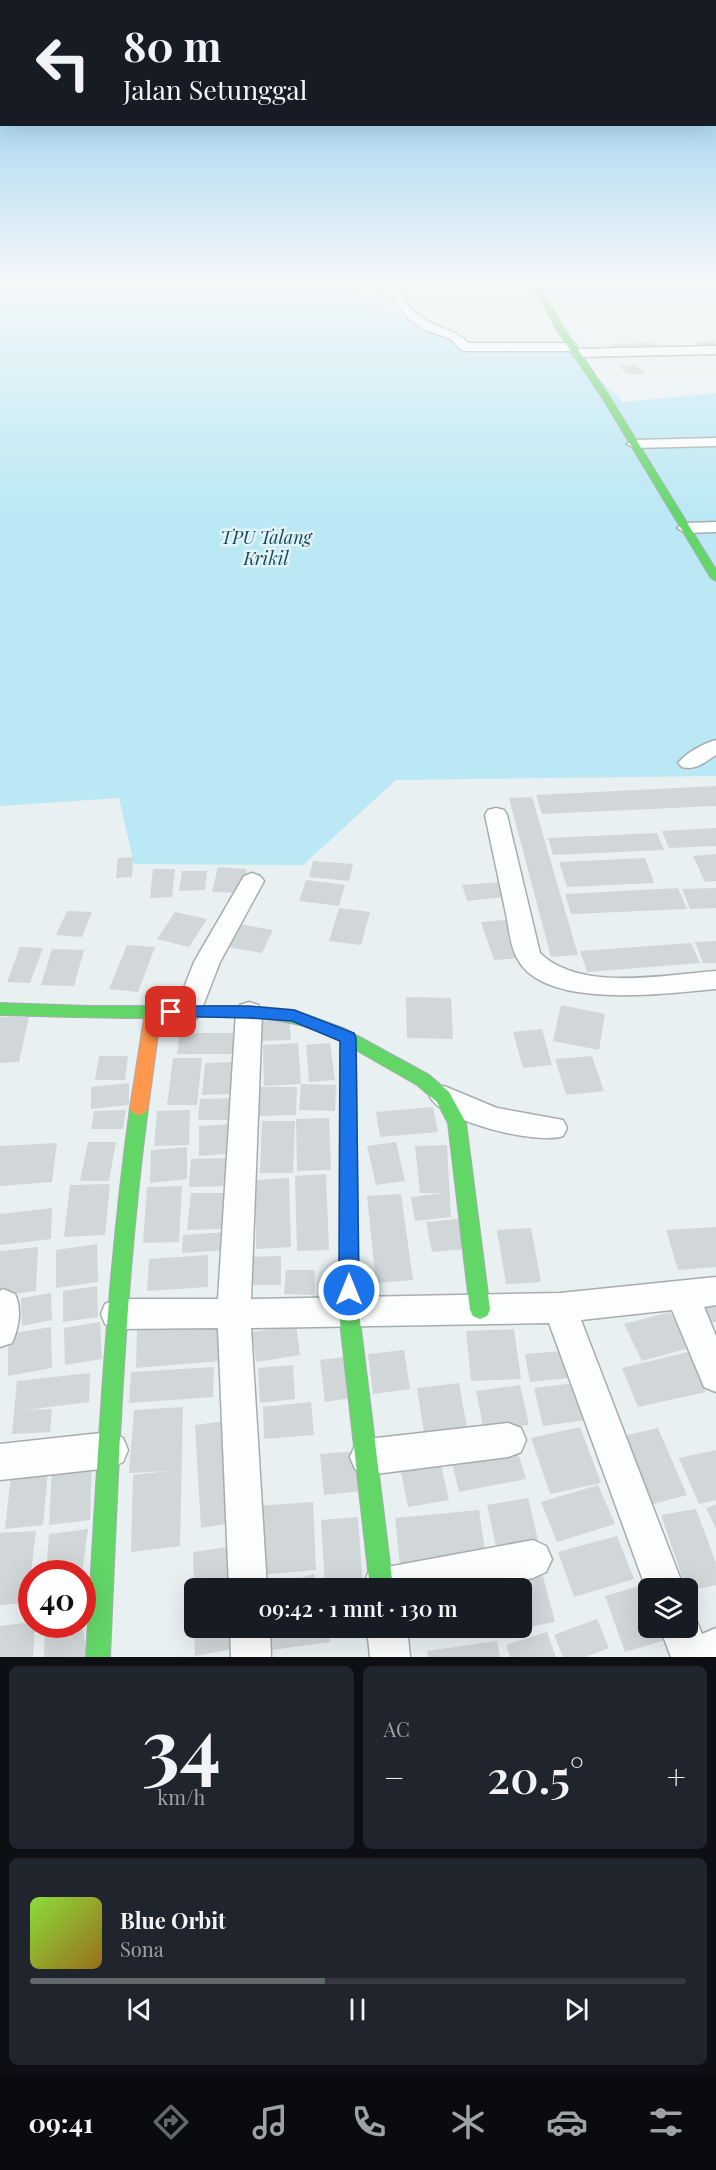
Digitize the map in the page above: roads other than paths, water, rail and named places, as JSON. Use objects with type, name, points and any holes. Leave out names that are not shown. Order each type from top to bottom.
[{"type":"street","points":[[581,360],[716,578]]},
{"type":"street","points":[[634,444],[716,442]]},
{"type":"street","points":[[685,528],[716,527]]},
{"type":"street","points":[[689,763],[716,746]]},
{"type":"street","points":[[496,815],[528,956],[539,968],[551,975],[591,985],[716,981]]},
{"type":"street","points":[[188,1011],[211,955],[252,881]]},
{"type":"street","points":[[0,1009],[249,1012],[294,1016],[348,1038],[423,1080],[443,1097],[477,1114],[500,1122],[553,1128]]},
{"type":"street","points":[[98,1657],[117,1314],[132,1154],[153,1012]]},
{"type":"street","points":[[247,1578],[234,1312],[249,1012]]},
{"type":"street","points":[[348,1038],[349,1312],[381,1578]]},
{"type":"street","points":[[443,1097],[452,1111],[460,1137],[480,1310]]},
{"type":"street","points":[[117,1314],[560,1308],[716,1291]]},
{"type":"street","points":[[682,1294],[716,1376]]},
{"type":"street","points":[[560,1308],[661,1578]]},
{"type":"street","points":[[368,1457],[508,1440]]},
{"type":"street","points":[[0,1462],[110,1450]]},
{"type":"street","points":[[434,1578],[533,1559]]},
{"type":"street","points":[[250,1638],[251,1657]]},
{"type":"street","points":[[388,1638],[390,1657]]},
{"type":"street","points":[[684,1638],[691,1657]]},
{"type":"street","points":[[699,1657],[716,1648]]},
{"type":"park label","name":"TPU Talang Krikil","points":[[266,548]]}]
